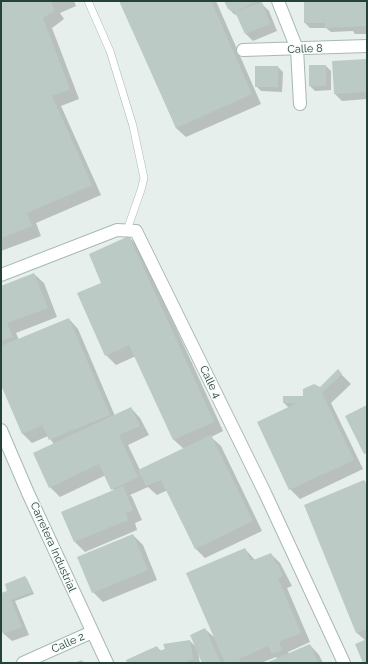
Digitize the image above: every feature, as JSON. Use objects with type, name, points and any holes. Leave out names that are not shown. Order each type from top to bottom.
[{"type":"street","points":[[278,1],[297,49],[300,104]]},
{"type":"street","name":"Calle 8","points":[[243,50],[367,46]]},
{"type":"street","points":[[1,276],[117,230],[127,230]]},
{"type":"street","name":"Calle 4","points":[[127,230],[136,231],[265,493],[344,663]]},
{"type":"street","name":"Carretera Industrial","points":[[1,430],[107,663]]},
{"type":"street","name":"Calle 2","points":[[23,663],[92,632]]},
{"type":"lane","points":[[88,1],[110,51],[133,126],[144,178],[127,230]]},
{"type":"building","points":[[1,1],[56,1],[51,3],[55,10],[43,18],[70,89],[52,96],[92,185],[27,213],[32,226],[1,238]]},
{"type":"building","points":[[119,1],[211,1],[252,94],[176,128]]},
{"type":"building","points":[[224,1],[256,1],[235,12],[228,9]]},
{"type":"building","points":[[304,1],[367,1],[367,26],[325,28],[324,12],[324,23],[304,23]]},
{"type":"building","points":[[262,2],[270,24],[245,34],[235,12]]},
{"type":"building","points":[[367,59],[367,92],[334,94],[332,61]]},
{"type":"building","points":[[309,65],[326,65],[326,86],[309,86]]},
{"type":"building","points":[[255,66],[278,66],[278,87],[255,87]]},
{"type":"building","points":[[129,236],[214,422],[173,440],[129,345],[105,356],[77,293],[101,283],[89,254]]},
{"type":"building","points":[[34,273],[48,308],[7,323],[13,337],[1,341],[1,286]]},
{"type":"building","points":[[69,318],[110,415],[49,440],[42,425],[22,434],[1,385],[1,346]]},
{"type":"building","points":[[338,369],[342,374],[322,393],[354,460],[289,490],[257,422],[297,403],[283,403],[283,396],[303,396],[303,389],[314,384],[320,387]]},
{"type":"building","points":[[367,405],[367,453],[364,454],[345,416]]},
{"type":"building","points":[[131,407],[140,426],[119,435],[138,477],[111,490],[99,464],[49,488],[33,453]]},
{"type":"building","points":[[211,435],[253,521],[195,549],[161,480],[146,486],[138,470]]},
{"type":"building","points":[[364,480],[367,484],[367,629],[356,633],[304,505]]},
{"type":"building","points":[[123,486],[133,510],[126,513],[128,520],[74,542],[61,512]]},
{"type":"building","points":[[133,534],[148,570],[92,593],[77,557]]},
{"type":"building","points":[[245,548],[251,561],[271,553],[283,576],[278,578],[301,633],[279,642],[282,650],[272,654],[268,646],[239,659],[241,663],[225,663],[186,573]]},
{"type":"building","points":[[25,576],[32,592],[11,600],[22,627],[3,634],[1,628],[1,593],[7,591],[5,584]]},
{"type":"building","points":[[205,628],[221,663],[202,663],[190,635]]},
{"type":"building","points":[[367,639],[367,663],[363,663],[355,644]]},
{"type":"building","points":[[190,640],[193,659],[188,660],[189,663],[127,663],[126,660],[157,646],[159,651],[165,649],[163,644]]},
{"type":"building","points":[[310,644],[318,663],[266,663]]},
{"type":"building","points":[[82,660],[83,663],[74,663]]}]
